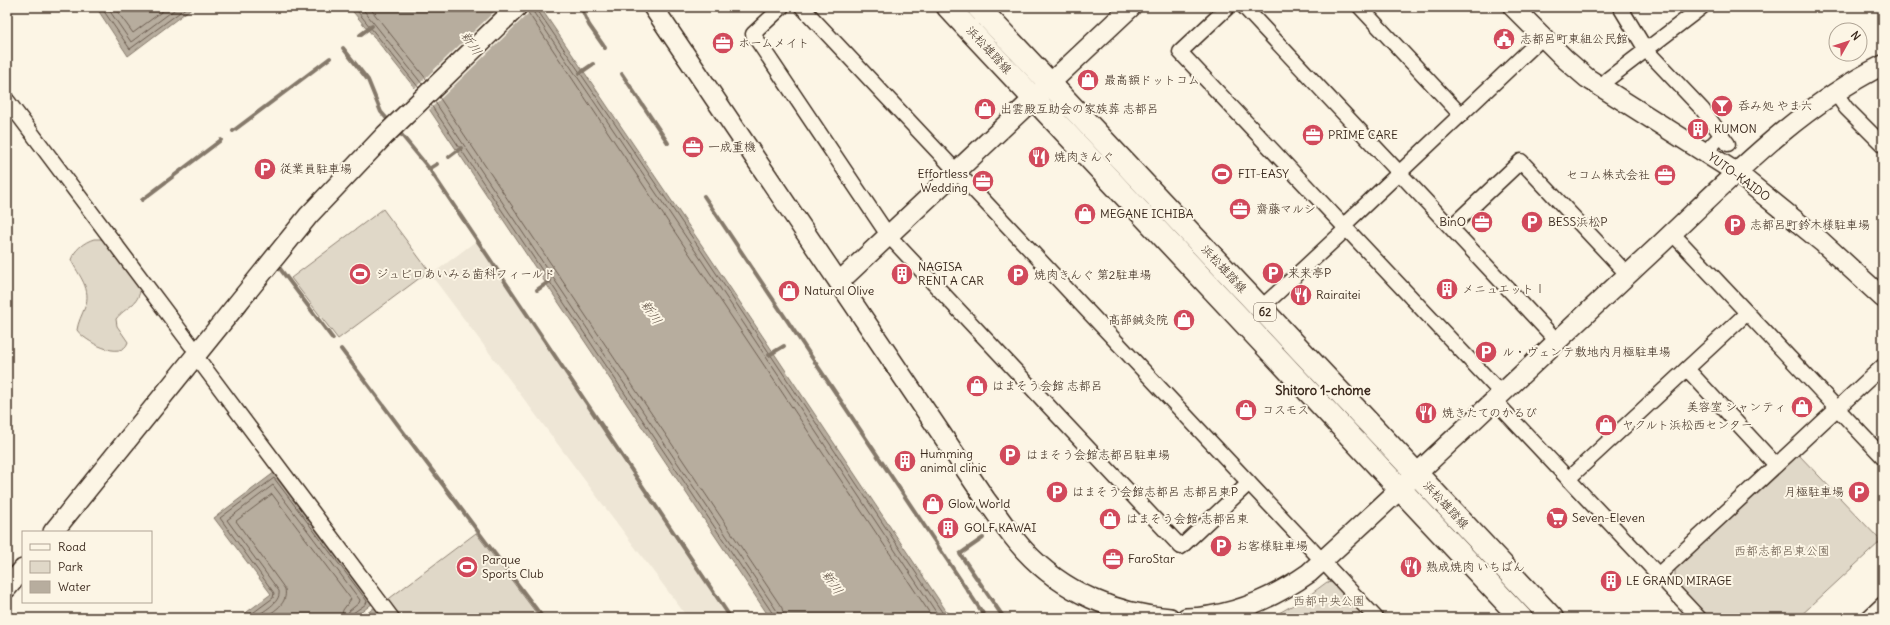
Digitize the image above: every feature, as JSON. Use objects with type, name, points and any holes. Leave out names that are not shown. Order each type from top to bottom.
[{"type":"main road","name":"浜松雄踏線","points":[[948,7],[1521,618]]},
{"type":"main road","name":"浜松雄踏線","points":[[978,7],[1552,618]]},
{"type":"street","points":[[54,531],[309,215],[413,108],[517,7]]},
{"type":"street","points":[[653,7],[986,500],[1025,551],[1054,577],[1085,596],[1119,610],[1136,614],[1170,618]]},
{"type":"street","points":[[782,7],[753,34],[888,236],[1181,547],[1250,483]]},
{"type":"street","points":[[802,7],[1376,618]]},
{"type":"street","points":[[839,282],[1033,97],[1130,7]]},
{"type":"street","points":[[1228,7],[1180,52],[1345,227],[1568,479],[1699,618]]},
{"type":"street","points":[[1244,7],[1557,340]]},
{"type":"street","points":[[1360,7],[1461,115]]},
{"type":"street","name":"YUTO-KAIDO","points":[[1513,7],[1576,68],[1602,88],[1737,173],[1822,242],[1883,298]]},
{"type":"street","points":[[1620,7],[1646,50],[1702,109],[1720,141]]},
{"type":"street","points":[[1602,88],[1608,78],[1702,7]]},
{"type":"street","points":[[1262,308],[1400,172],[1544,37]]},
{"type":"street","points":[[1186,618],[1227,613],[1262,601],[1294,584],[1322,561],[1672,233],[1796,121],[1835,92],[1883,65]]},
{"type":"street","points":[[1835,92],[1846,108],[1883,145]]},
{"type":"street","points":[[7,100],[191,345],[201,363],[392,618]]},
{"type":"street","points":[[1451,227],[1521,161],[1628,275]]},
{"type":"street","points":[[1672,233],[1883,457]]},
{"type":"street","points":[[1568,479],[1747,313]]},
{"type":"street","points":[[1658,575],[1883,366]]},
{"type":"street","points":[[1687,369],[1776,465]]},
{"type":"street","points":[[7,588],[22,570]]},
{"type":"street","points":[[1868,618],[1883,604]]},
{"type":"shaded area","points":[[476,241],[729,618],[688,618],[431,275]]},
{"type":"green space","name":"ジュビロあいみる歯科フィールド","points":[[383,209],[429,271],[338,339],[291,278]]},
{"type":"green space","points":[[94,239],[101,239],[108,242],[141,287],[137,299],[116,319],[117,326],[128,342],[124,348],[118,350],[103,348],[87,339],[77,330],[87,300],[87,294],[84,283],[71,260],[74,253],[80,247]]},
{"type":"green space","name":"西都志都呂東公園","points":[[1798,454],[1881,541],[1798,618],[1707,618],[1675,584],[1675,568]]},
{"type":"green space","name":"Parque Sports Club","points":[[476,533],[540,618],[399,618],[386,601]]},
{"type":"green space","name":"西都中央公園","points":[[1327,582],[1334,583],[1367,618],[1270,618],[1304,599]]},
{"type":"water","points":[[96,7],[193,7],[128,56]]},
{"type":"water","name":"新川","points":[[349,7],[540,7],[701,244],[951,618],[770,618],[417,91]]},
{"type":"water","points":[[275,472],[373,603],[354,618],[239,618],[271,594],[214,518]]},
{"type":"water","points":[[375,607],[383,618],[361,618]]},
{"type":"pier","points":[[499,7],[535,7],[428,111],[413,90]]},
{"type":"waterway","points":[[581,7],[589,25],[605,48]]},
{"type":"waterway","points":[[360,35],[372,26]]},
{"type":"waterway","points":[[343,48],[368,80],[381,112],[388,120]]},
{"type":"waterway","points":[[233,131],[330,58]]},
{"type":"waterway","points":[[580,73],[593,64]]},
{"type":"waterway","points":[[622,74],[668,143]]},
{"type":"waterway","points":[[391,142],[400,133],[428,167],[731,618]]},
{"type":"waterway","points":[[142,200],[221,140]]},
{"type":"waterway","points":[[449,157],[461,148]]},
{"type":"waterway","points":[[429,169],[437,164]]},
{"type":"waterway","points":[[704,196],[986,618]]},
{"type":"waterway","points":[[278,266],[333,339]]},
{"type":"waterway","points":[[537,290],[550,281]]},
{"type":"waterway","points":[[769,355],[784,346]]},
{"type":"waterway","points":[[341,349],[543,618]]},
{"type":"waterway","points":[[983,538],[960,554],[1004,618]]},
{"type":"place","name":"志都呂町東組公民館","points":[[1504,39]]},
{"type":"place","name":"ホームメイト","points":[[723,43]]},
{"type":"place","name":"最高額ドットコム","points":[[1088,80]]},
{"type":"place","name":"呑み処 やま六","points":[[1722,106]]},
{"type":"place","name":"出雲殿互助会の家族葬 志都呂","points":[[985,109]]},
{"type":"place","name":"KUMON","points":[[1698,129]]},
{"type":"place","name":"PRIME CARE","points":[[1313,135]]},
{"type":"place","name":"一成重機","points":[[693,147]]},
{"type":"place","name":"焼肉きんぐ","points":[[1039,157]]},
{"type":"place","name":"従業員駐車場","points":[[265,169]]},
{"type":"place","name":"FIT-EASY","points":[[1222,174]]},
{"type":"place","name":"セコム株式会社","points":[[1665,175]]},
{"type":"place","name":"Effortless Wedding","points":[[983,181]]},
{"type":"place","name":"齋藤マルシ","points":[[1240,209]]},
{"type":"place","name":"MEGANE ICHIBA","points":[[1085,214]]},
{"type":"place","name":"BinO","points":[[1482,222]]},
{"type":"place","name":"BESS浜松P","points":[[1532,222]]},
{"type":"place","name":"志都呂町鈴木様駐車場","points":[[1735,225]]},
{"type":"place","name":"来来亭P","points":[[1273,273]]},
{"type":"place","name":"ジュビロあいみる歯科フィールド","points":[[360,274]]},
{"type":"place","name":"NAGISA RENT A CAR","points":[[902,274]]},
{"type":"place","name":"焼肉きんぐ 第2駐車場","points":[[1018,275]]},
{"type":"place","name":"メニュエットⅠ","points":[[1447,289]]},
{"type":"place","name":"Natural Olive","points":[[789,291]]},
{"type":"place","name":"Rairaitei","points":[[1301,295]]},
{"type":"place","name":"髙部鍼灸院","points":[[1184,320]]},
{"type":"place","name":"ル・ヴェンテ敷地内月極駐車場","points":[[1486,352]]},
{"type":"place","name":"はまそう会館 志都呂","points":[[977,386]]},
{"type":"place","name":"美容室 シャンティ","points":[[1802,407]]},
{"type":"place","name":"コスモス","points":[[1246,410]]},
{"type":"place","name":"焼きたてのかるび","points":[[1426,413]]},
{"type":"place","name":"ヤクルト浜松西センター","points":[[1606,425]]},
{"type":"place","name":"はまそう会館志都呂駐車場","points":[[1010,455]]},
{"type":"place","name":"Humming animal clinic","points":[[905,461]]},
{"type":"place","name":"はまそう会館志都呂 志都呂東P","points":[[1057,492]]},
{"type":"place","name":"月極駐車場","points":[[1859,492]]},
{"type":"place","name":"Glow World","points":[[933,504]]},
{"type":"place","name":"Seven-Eleven","points":[[1557,518]]},
{"type":"place","name":"はまそう会館 志都呂東","points":[[1110,519]]},
{"type":"place","name":"GOLF KAWAI","points":[[948,528]]},
{"type":"place","name":"お客様駐車場","points":[[1221,546]]},
{"type":"place","name":"FaroStar","points":[[1113,559]]},
{"type":"place","name":"Parque Sports Club","points":[[467,567]]},
{"type":"place","name":"熟成焼肉 いちばん","points":[[1411,567]]},
{"type":"place","name":"LE GRAND MIRAGE","points":[[1611,581]]},
{"type":"district","name":"Shitoro 1-chome","points":[[1323,390]]}]
